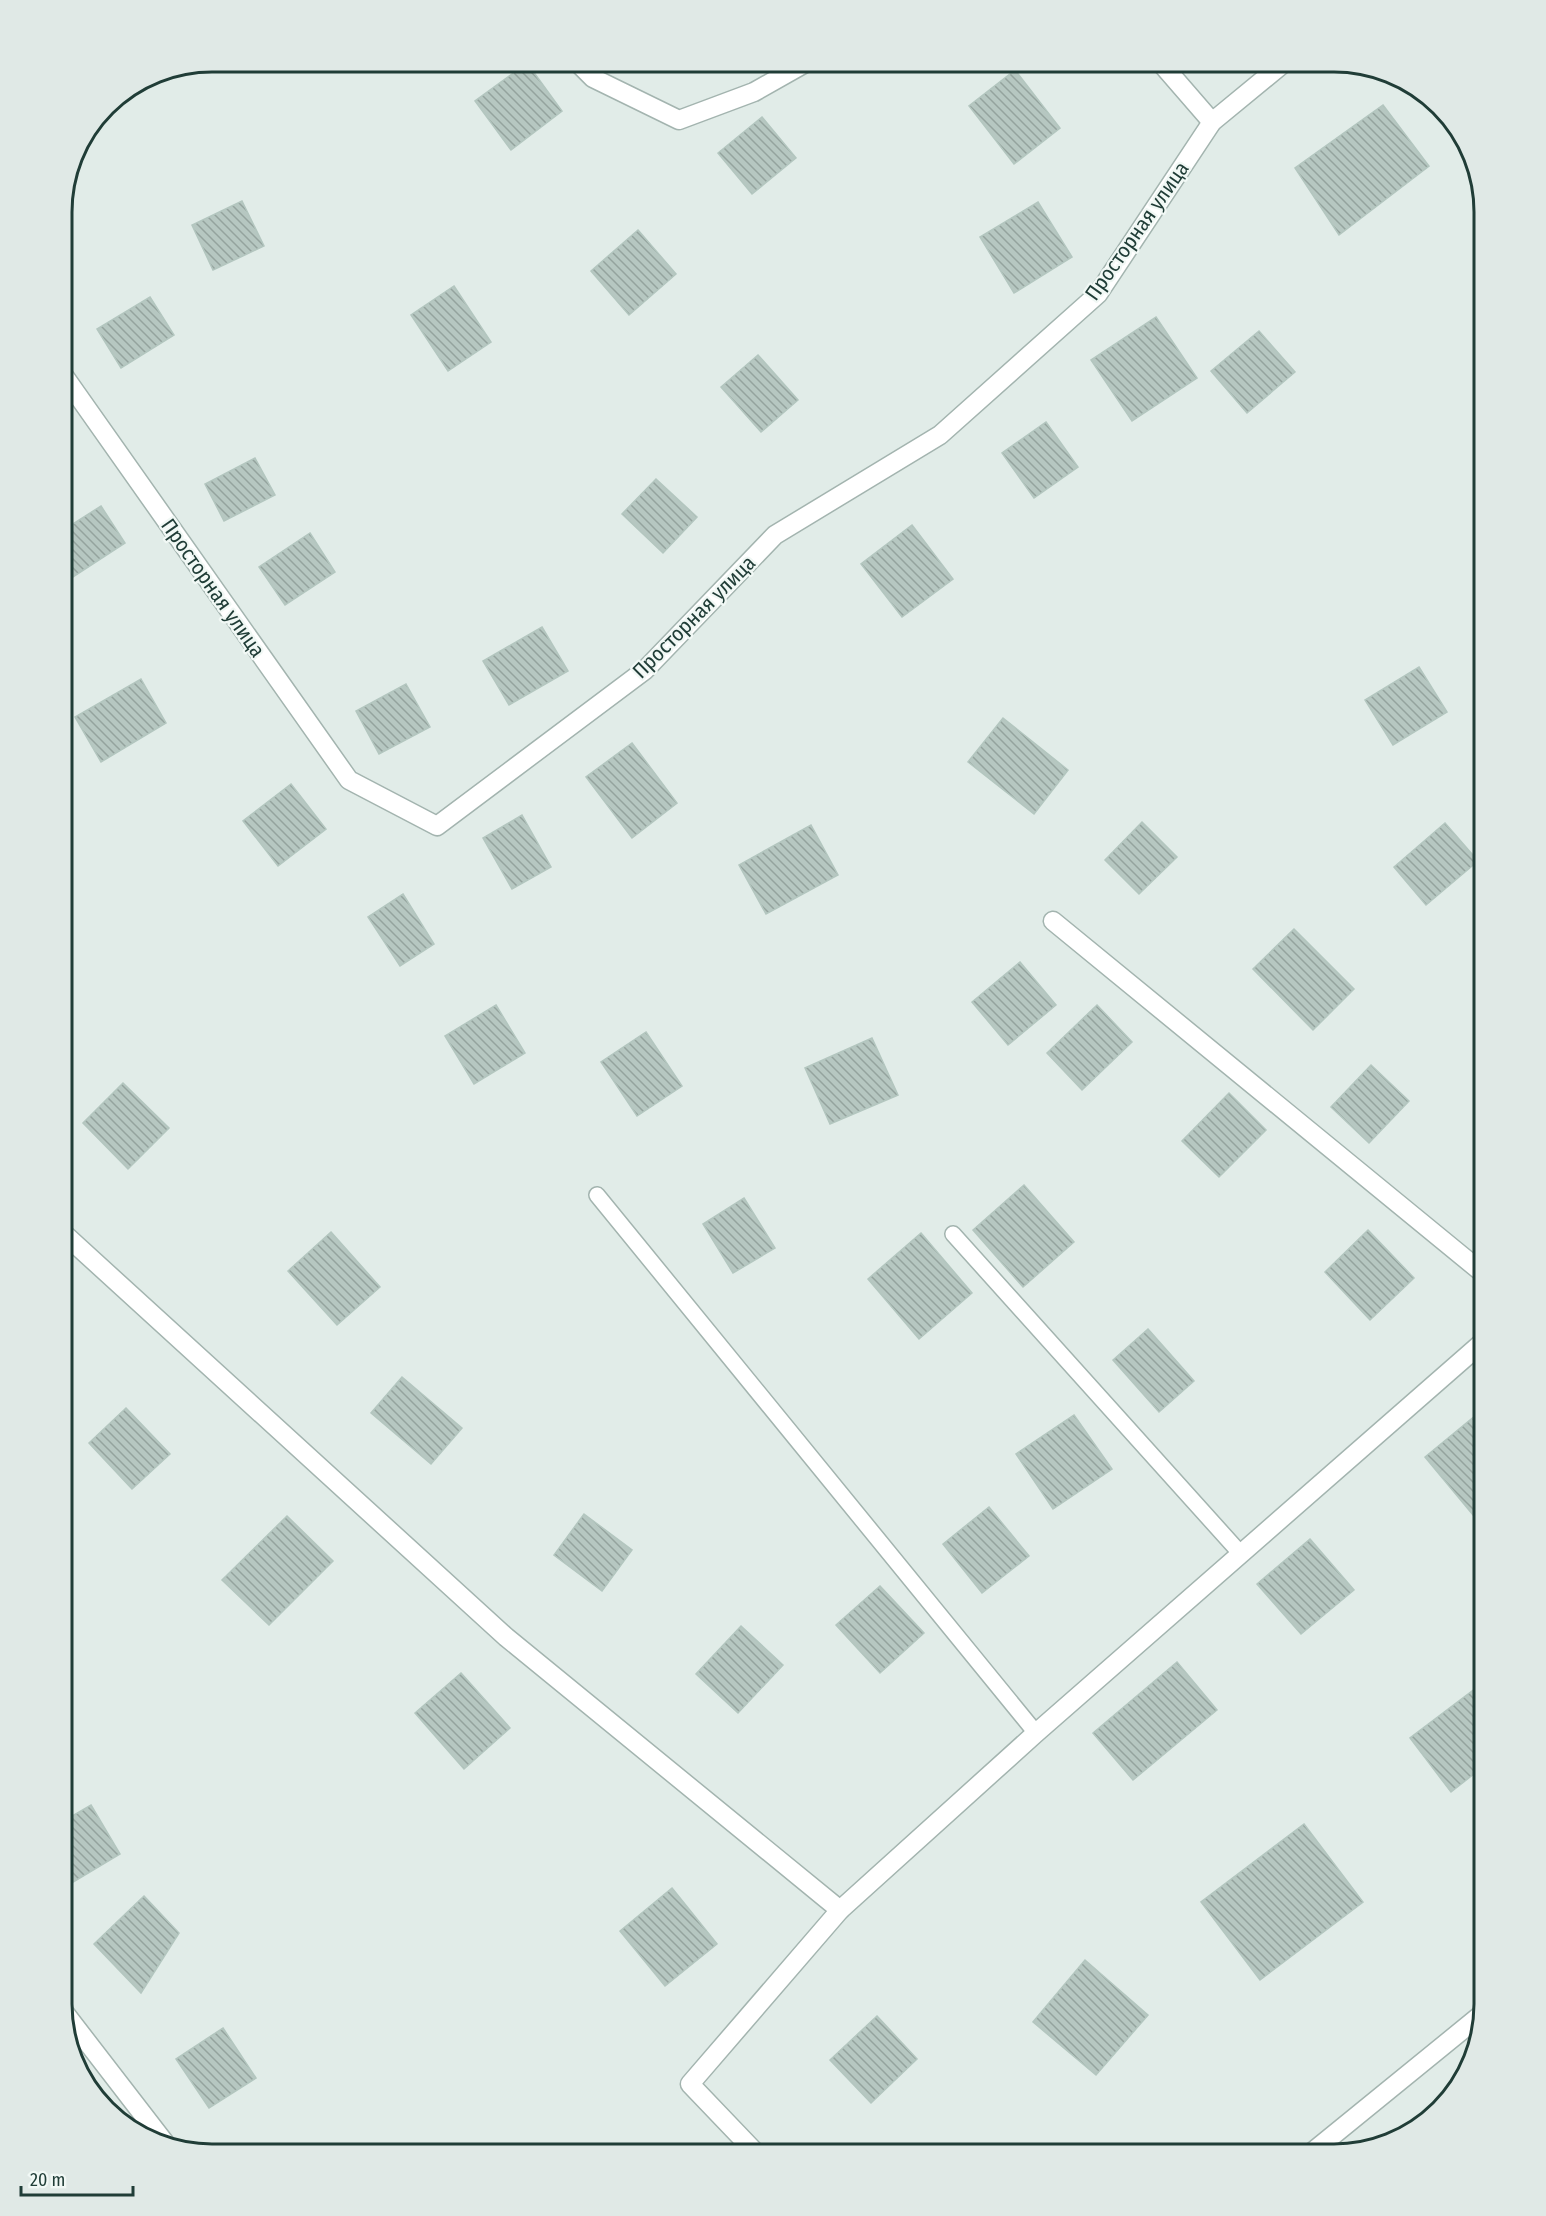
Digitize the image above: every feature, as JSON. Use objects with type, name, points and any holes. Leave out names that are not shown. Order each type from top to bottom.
[{"type":"street","points":[[586,72],[592,78],[679,120],[754,92],[789,72]]},
{"type":"street","points":[[1169,72],[1212,122]]},
{"type":"street","name":"Просторная улица","points":[[72,387],[349,780],[436,826],[645,670],[775,535],[940,435],[1098,294],[1212,122],[1273,72]]},
{"type":"street","points":[[1053,921],[1474,1265]]},
{"type":"street","points":[[72,1241],[506,1638],[840,1910]]},
{"type":"street","points":[[747,2144],[690,2084],[840,1910],[1036,1733],[1474,1351]]},
{"type":"street","points":[[1322,2144],[1473,2021]]},
{"type":"street","points":[[74,2024],[157,2133]]},
{"type":"lane","points":[[597,1195],[1036,1733]]},
{"type":"lane","points":[[953,1234],[1241,1554]]},
{"type":"building","points":[[515,72],[534,72],[562,111],[511,150],[475,101]]},
{"type":"building","points":[[1012,72],[1017,72],[1060,128],[1014,164],[969,106]]},
{"type":"building","points":[[1383,105],[1429,166],[1339,235],[1295,168]]},
{"type":"building","points":[[762,117],[796,158],[752,194],[718,153]]},
{"type":"building","points":[[242,201],[264,246],[213,270],[192,225]]},
{"type":"building","points":[[1038,202],[1072,257],[1014,293],[980,237]]},
{"type":"building","points":[[638,230],[676,274],[629,315],[591,271]]},
{"type":"building","points":[[454,286],[491,342],[448,371],[411,315]]},
{"type":"building","points":[[150,297],[174,335],[121,368],[97,329]]},
{"type":"building","points":[[1156,317],[1197,378],[1132,421],[1091,360]]},
{"type":"building","points":[[1259,331],[1295,372],[1247,413],[1211,371]]},
{"type":"building","points":[[758,355],[798,400],[761,432],[721,387]]},
{"type":"building","points":[[1046,422],[1078,467],[1034,498],[1002,453]]},
{"type":"building","points":[[255,458],[275,495],[224,521],[205,484]]},
{"type":"building","points":[[656,479],[697,517],[663,553],[622,514]]},
{"type":"building","points":[[101,506],[125,543],[72,577],[72,525]]},
{"type":"building","points":[[912,525],[953,579],[902,617],[861,564]]},
{"type":"building","points":[[310,533],[335,572],[285,605],[259,567]]},
{"type":"building","points":[[542,627],[568,671],[509,705],[483,661]]},
{"type":"building","points":[[1419,667],[1447,712],[1393,745],[1365,700]]},
{"type":"building","points":[[141,679],[166,723],[101,762],[75,717]]},
{"type":"building","points":[[406,684],[430,727],[379,754],[356,711]]},
{"type":"building","points":[[1003,718],[1068,770],[1034,814],[968,762]]},
{"type":"building","points":[[632,743],[677,803],[632,838],[586,777]]},
{"type":"building","points":[[291,784],[326,829],[278,866],[243,821]]},
{"type":"building","points":[[522,815],[551,867],[512,889],[483,838]]},
{"type":"building","points":[[1142,822],[1177,857],[1139,894],[1105,860]]},
{"type":"building","points":[[1445,823],[1474,856],[1474,864],[1426,905],[1394,867]]},
{"type":"building","points":[[811,825],[838,875],[766,914],[739,865]]},
{"type":"building","points":[[403,894],[434,944],[400,966],[368,917]]},
{"type":"building","points":[[1294,929],[1354,989],[1313,1030],[1253,969]]},
{"type":"building","points":[[1020,962],[1056,1005],[1008,1045],[972,1002]]},
{"type":"building","points":[[496,1005],[525,1053],[474,1084],[445,1036]]},
{"type":"building","points":[[1097,1005],[1132,1042],[1082,1090],[1047,1053]]},
{"type":"building","points":[[646,1032],[682,1086],[637,1116],[601,1062]]},
{"type":"building","points":[[872,1038],[898,1095],[830,1124],[805,1068]]},
{"type":"building","points":[[1371,1065],[1409,1101],[1369,1143],[1331,1107]]},
{"type":"building","points":[[123,1083],[169,1128],[128,1169],[83,1123]]},
{"type":"building","points":[[1229,1093],[1266,1130],[1219,1177],[1182,1141]]},
{"type":"building","points":[[1024,1185],[1074,1242],[1023,1287],[973,1230]]},
{"type":"building","points":[[744,1198],[775,1248],[733,1273],[703,1224]]},
{"type":"building","points":[[1368,1230],[1414,1278],[1370,1320],[1325,1272]]},
{"type":"building","points":[[331,1232],[380,1287],[337,1325],[288,1271]]},
{"type":"building","points":[[921,1233],[972,1293],[919,1339],[868,1279]]},
{"type":"building","points":[[1148,1329],[1194,1381],[1159,1412],[1113,1360]]},
{"type":"building","points":[[402,1377],[462,1428],[431,1464],[371,1413]]},
{"type":"building","points":[[126,1408],[170,1454],[132,1489],[89,1443]]},
{"type":"building","points":[[1074,1415],[1112,1469],[1053,1509],[1016,1454]]},
{"type":"building","points":[[1474,1417],[1473,1515],[1425,1457]]},
{"type":"building","points":[[989,1507],[1029,1556],[982,1593],[943,1544]]},
{"type":"building","points":[[584,1514],[632,1550],[602,1591],[554,1555]]},
{"type":"building","points":[[287,1516],[333,1561],[269,1625],[222,1580]]},
{"type":"building","points":[[1310,1539],[1354,1590],[1301,1634],[1257,1584]]},
{"type":"building","points":[[880,1586],[924,1633],[880,1673],[836,1625]]},
{"type":"building","points":[[741,1626],[783,1665],[738,1713],[696,1674]]},
{"type":"building","points":[[1177,1662],[1217,1710],[1133,1780],[1093,1733]]},
{"type":"building","points":[[461,1673],[510,1728],[464,1769],[415,1713]]},
{"type":"building","points":[[1474,1690],[1474,1774],[1451,1792],[1410,1738]]},
{"type":"building","points":[[91,1805],[120,1854],[72,1883],[72,1816]]},
{"type":"building","points":[[1304,1824],[1363,1902],[1260,1980],[1201,1902]]},
{"type":"building","points":[[672,1888],[717,1944],[665,1986],[620,1931]]},
{"type":"building","points":[[144,1896],[179,1933],[141,1993],[94,1944]]},
{"type":"building","points":[[1085,1960],[1148,2015],[1096,2075],[1033,2022]]},
{"type":"building","points":[[877,2016],[917,2059],[871,2103],[830,2060]]},
{"type":"building","points":[[223,2028],[256,2078],[209,2108],[176,2059]]}]
